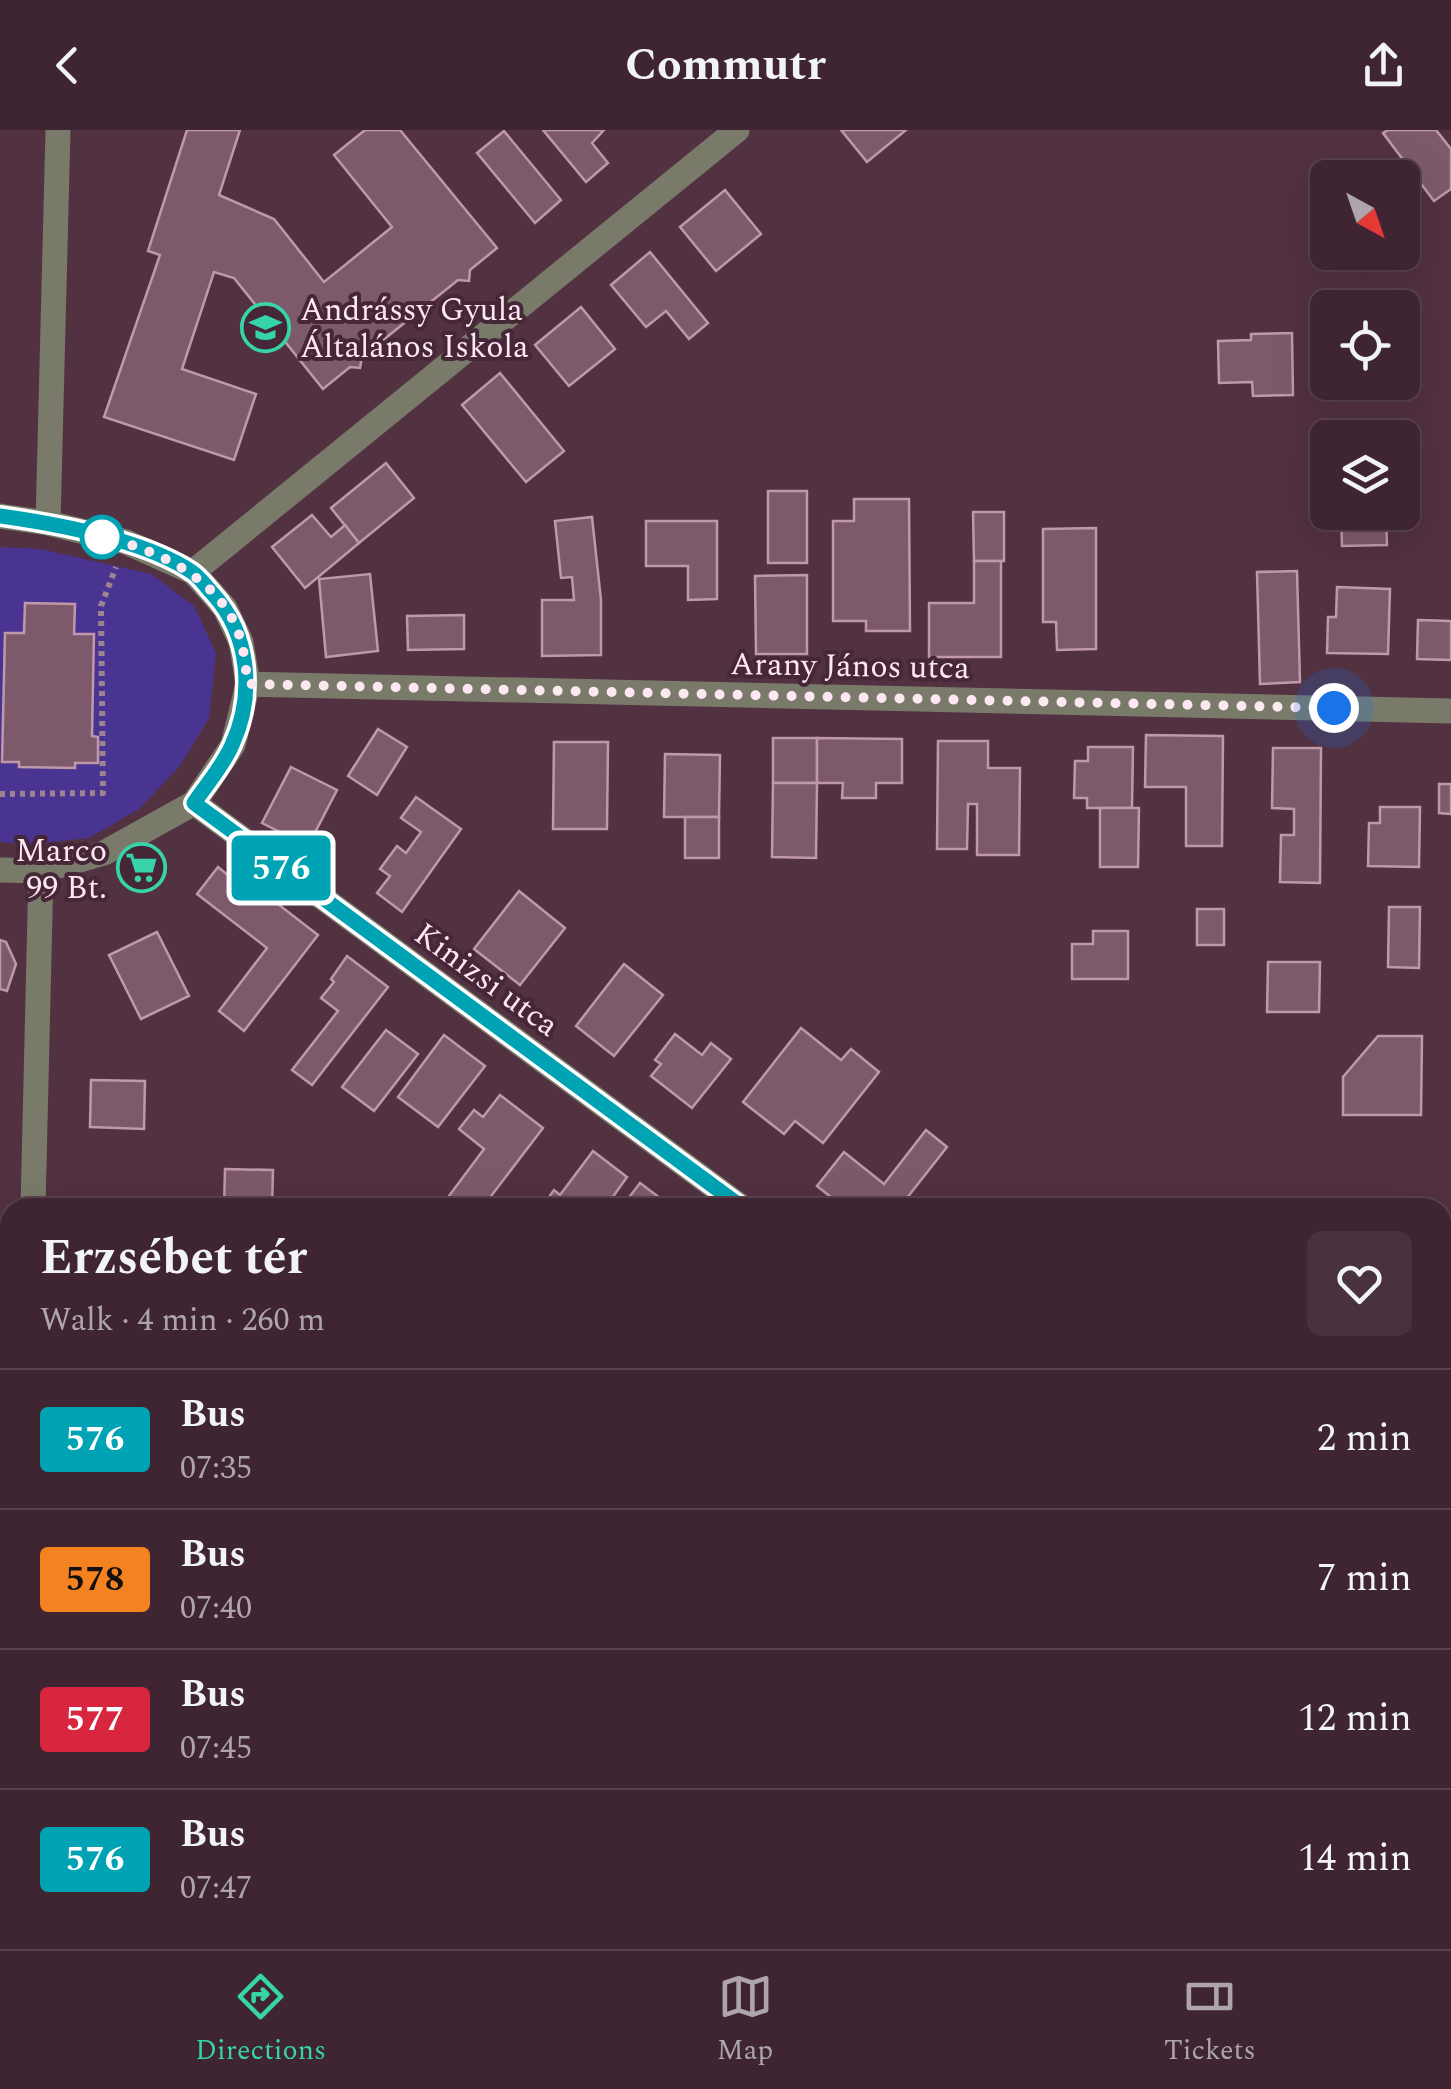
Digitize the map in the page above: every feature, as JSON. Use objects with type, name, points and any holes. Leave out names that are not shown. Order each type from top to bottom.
[{"type":"street","points":[[48,523],[58,130]]},
{"type":"street","points":[[193,572],[738,130]]},
{"type":"street","points":[[0,516],[126,542],[193,572],[225,608],[242,642],[248,684],[232,745],[194,803],[104,853],[40,871],[0,870]]},
{"type":"street","name":"Arany János utca","points":[[248,684],[1451,711]]},
{"type":"street","name":"Kinizsi utca","points":[[194,803],[729,1198]]},
{"type":"street","points":[[33,1198],[40,871]]},
{"type":"path","points":[[0,794],[103,793],[101,606],[126,542]]},
{"type":"shaded area","points":[[0,547],[40,549],[151,574],[194,606],[216,653],[209,718],[179,767],[139,809],[89,838],[34,844],[0,842]]},
{"type":"building","points":[[187,130],[240,130],[219,195],[274,219],[324,282],[392,227],[334,155],[365,130],[400,130],[497,248],[470,270],[469,281],[458,280],[362,357],[360,368],[350,367],[323,389],[234,278],[214,272],[182,369],[256,394],[234,460],[104,417],[160,255],[148,251]]},
{"type":"building","points":[[543,130],[604,130],[592,143],[608,163],[586,182]]},
{"type":"building","points":[[841,130],[906,130],[867,162]]},
{"type":"building","points":[[1436,130],[1451,149],[1451,189],[1434,201],[1420,182],[1420,160],[1403,160],[1383,133]]},
{"type":"building","points":[[504,131],[561,200],[535,223],[477,153]]},
{"type":"building","points":[[725,190],[761,234],[716,271],[680,227]]},
{"type":"building","points":[[650,252],[708,323],[689,339],[666,311],[646,327],[611,285]]},
{"type":"building","points":[[581,307],[615,349],[569,386],[535,345]]},
{"type":"building","points":[[1292,333],[1293,395],[1253,396],[1252,382],[1219,383],[1218,341],[1251,340],[1251,334]]},
{"type":"building","points":[[500,373],[564,451],[526,482],[462,405]]},
{"type":"building","points":[[386,463],[414,498],[359,543],[331,508]]},
{"type":"building","points":[[768,491],[807,491],[807,563],[768,563]]},
{"type":"building","points":[[854,499],[909,499],[910,631],[866,631],[866,621],[833,621],[833,521],[854,521]]},
{"type":"building","points":[[973,512],[1004,512],[1004,561],[974,561]]},
{"type":"building","points":[[312,515],[331,537],[345,525],[359,543],[305,588],[272,547]]},
{"type":"building","points":[[592,517],[601,600],[601,655],[542,656],[542,600],[574,600],[572,577],[561,578],[555,521]]},
{"type":"building","points":[[646,521],[717,521],[717,599],[688,600],[688,566],[646,566]]},
{"type":"building","points":[[1096,528],[1096,649],[1057,650],[1056,622],[1043,622],[1043,529]]},
{"type":"building","points":[[1342,530],[1387,530],[1387,545],[1342,546]]},
{"type":"building","points":[[974,561],[1001,561],[1001,657],[929,657],[929,603],[974,603]]},
{"type":"building","points":[[1297,571],[1300,682],[1260,684],[1257,572]]},
{"type":"building","points":[[370,574],[378,651],[326,657],[319,579]]},
{"type":"building","points":[[807,575],[807,654],[756,654],[755,576]]},
{"type":"building","points":[[1337,587],[1390,589],[1388,654],[1327,653],[1328,617],[1336,617]]},
{"type":"building","points":[[25,603],[75,604],[74,634],[94,634],[92,736],[98,737],[98,763],[75,763],[75,768],[19,767],[19,762],[2,762],[5,633],[24,633]]},
{"type":"building","points":[[464,615],[464,649],[408,650],[407,616]]},
{"type":"building","points":[[1418,620],[1451,621],[1451,660],[1417,659]]},
{"type":"building","points":[[378,729],[407,747],[377,795],[348,776]]},
{"type":"building","points":[[1146,735],[1223,736],[1222,846],[1186,846],[1186,787],[1145,787]]},
{"type":"building","points":[[773,738],[817,738],[817,783],[773,783]]},
{"type":"building","points":[[817,738],[902,739],[902,783],[876,783],[876,798],[842,798],[843,783],[817,783]]},
{"type":"building","points":[[938,741],[988,741],[988,768],[1020,768],[1019,855],[977,855],[977,804],[968,804],[967,849],[937,849]]},
{"type":"building","points":[[554,742],[608,742],[607,829],[553,829]]},
{"type":"building","points":[[1088,747],[1133,747],[1132,808],[1087,808],[1087,798],[1074,798],[1075,761],[1088,761]]},
{"type":"building","points":[[1273,748],[1321,748],[1320,883],[1280,882],[1281,835],[1294,835],[1294,809],[1272,808]]},
{"type":"building","points":[[665,754],[720,755],[719,817],[664,817]]},
{"type":"building","points":[[291,767],[337,790],[308,846],[262,823]]},
{"type":"building","points":[[773,783],[817,783],[816,858],[772,857]]},
{"type":"building","points":[[1439,784],[1451,784],[1451,814],[1439,813]]},
{"type":"building","points":[[416,797],[461,829],[402,912],[377,893],[390,876],[380,869],[397,846],[406,853],[421,832],[401,818]]},
{"type":"building","points":[[1380,807],[1420,807],[1419,867],[1368,866],[1369,823],[1380,823]]},
{"type":"building","points":[[1100,808],[1139,808],[1138,867],[1100,867]]},
{"type":"building","points":[[685,817],[719,817],[719,858],[685,858]]},
{"type":"building","points":[[218,867],[229,876],[234,870],[318,935],[244,1031],[219,1011],[267,948],[197,894]]},
{"type":"building","points":[[519,891],[565,928],[520,985],[474,949]]},
{"type":"building","points":[[1389,907],[1420,907],[1419,968],[1388,967]]},
{"type":"building","points":[[1197,909],[1224,909],[1224,945],[1197,945]]},
{"type":"building","points":[[1093,931],[1128,931],[1128,979],[1072,979],[1072,944],[1093,944]]},
{"type":"building","points":[[157,932],[189,996],[141,1019],[109,955]]},
{"type":"building","points":[[0,940],[6,942],[16,964],[7,991],[0,989]]},
{"type":"building","points":[[347,956],[388,987],[312,1085],[292,1070],[338,1011],[321,998]]},
{"type":"building","points":[[1268,962],[1320,962],[1319,1012],[1267,1012]]},
{"type":"building","points":[[624,964],[663,995],[614,1056],[576,1026]]},
{"type":"building","points":[[801,1028],[841,1060],[851,1049],[879,1072],[823,1143],[795,1121],[784,1134],[743,1102]]},
{"type":"building","points":[[386,1030],[418,1054],[374,1111],[342,1087]]},
{"type":"building","points":[[675,1034],[702,1055],[711,1043],[731,1059],[692,1108],[651,1076],[661,1064],[655,1060]]},
{"type":"building","points":[[444,1035],[485,1066],[438,1127],[398,1097]]},
{"type":"building","points":[[1378,1036],[1422,1036],[1421,1115],[1343,1115],[1343,1077]]},
{"type":"building","points":[[91,1080],[145,1081],[144,1129],[90,1127]]},
{"type":"building","points":[[500,1095],[543,1128],[490,1198],[447,1198],[484,1149],[459,1129],[474,1110],[483,1117]]},
{"type":"building","points":[[926,1130],[947,1147],[907,1198],[832,1198],[817,1186],[844,1152],[884,1184]]},
{"type":"building","points":[[593,1151],[627,1177],[612,1198],[548,1198],[554,1190],[560,1195]]},
{"type":"building","points":[[225,1169],[273,1170],[272,1198],[224,1198]]},
{"type":"building","points":[[640,1183],[660,1198],[629,1198]]},
{"type":"bus line","name":"576","points":[[0,516],[126,542],[193,572],[225,608],[242,642],[248,684],[232,745],[194,803],[729,1198]]},
{"type":"place","name":"Andrássy Gyula Általános Iskola","points":[[265,327]]},
{"type":"place","name":"Marco 99 Bt.","points":[[142,868]]},
{"type":"route","points":[[102,537],[126,542],[193,572],[225,608],[242,642],[248,684],[1334,708]]}]
